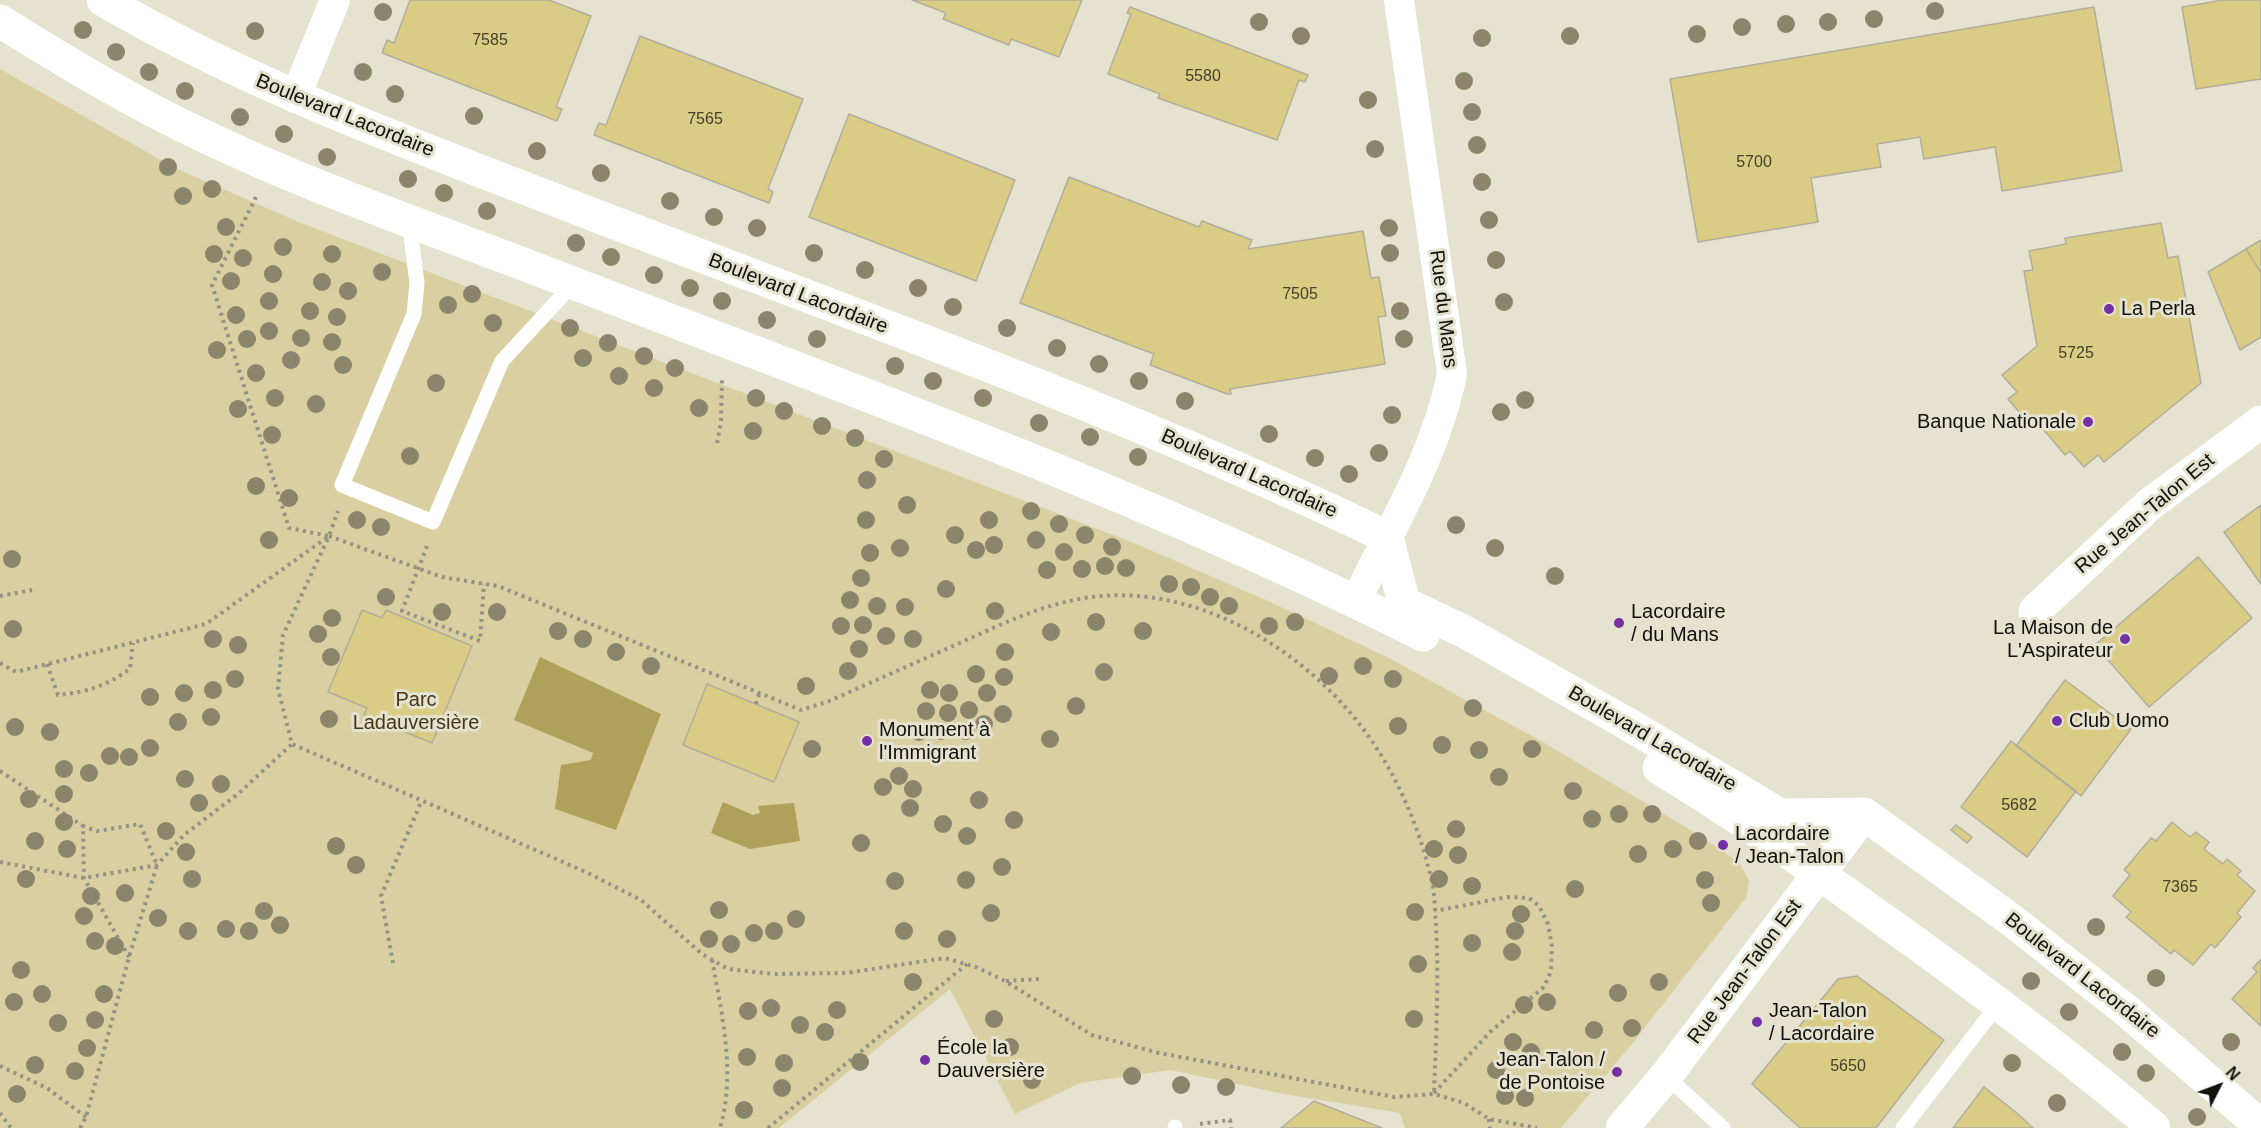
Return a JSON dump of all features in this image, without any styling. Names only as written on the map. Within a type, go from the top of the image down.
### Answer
[{"type":"main road","name":"Boulevard Lacordaire","points":[[103,0],[183,45],[295,98],[1156,432],[1387,537],[1404,603],[1477,639],[1626,723],[1780,815],[1864,814],[2010,919],[2127,1011],[2261,1126]]},
{"type":"main road","name":"Boulevard Lacordaire","points":[[0,21],[103,83],[202,135],[409,220],[1094,484],[1214,535],[1356,601],[1558,707],[1684,783],[1819,874],[1999,1003],[2154,1128]]},
{"type":"main road","name":"Rue Jean-Talon Est","points":[[2035,611],[2150,504],[2261,422]]},
{"type":"main road","name":"Rue Jean-Talon Est","points":[[1622,1128],[1666,1076],[1864,814]]},
{"type":"street","points":[[295,98],[335,0]]},
{"type":"street","name":"Rue du Mans","points":[[1356,601],[1422,464],[1449,392],[1452,374],[1399,0]]},
{"type":"lane","points":[[409,220],[417,283],[414,315],[342,485],[434,522],[502,361],[574,283]]},
{"type":"lane","points":[[1903,1128],[1999,1003]]},
{"type":"lane","points":[[1666,1076],[1724,1128]]},
{"type":"path","points":[[256,197],[212,285],[289,528],[329,536],[442,577],[498,586],[801,710],[827,702],[1036,609],[1091,597],[1131,594],[1176,600],[1225,619],[1279,649],[1343,705],[1365,732],[1397,785],[1419,831],[1433,885],[1435,911],[1438,969],[1434,1094]]},
{"type":"path","points":[[717,444],[721,422],[722,377]]},
{"type":"path","points":[[292,744],[278,689],[283,635],[329,536],[338,510]]},
{"type":"path","points":[[0,663],[16,672],[206,624],[329,536]]},
{"type":"path","points":[[429,541],[402,611],[480,641],[484,584]]},
{"type":"path","points":[[0,596],[32,590]]},
{"type":"path","points":[[47,664],[58,695],[89,692],[110,683],[130,669],[134,643]]},
{"type":"path","points":[[756,704],[759,694]]},
{"type":"path","points":[[292,744],[586,872],[641,900],[712,959],[729,969],[774,974],[846,973],[945,958],[967,964],[1005,981],[1092,1035],[1159,1053],[1394,1097],[1434,1094],[1464,1103],[1489,1119],[1537,1128]]},
{"type":"path","points":[[81,1128],[86,1117],[129,957],[158,864],[184,835],[239,794],[292,744]]},
{"type":"path","points":[[0,771],[83,826],[97,831],[140,824],[158,864]]},
{"type":"path","points":[[393,963],[381,896],[422,802]]},
{"type":"path","points":[[83,826],[84,878],[129,957]]},
{"type":"path","points":[[0,862],[84,878],[158,864]]},
{"type":"path","points":[[1434,1094],[1491,1031],[1544,987],[1551,971],[1552,946],[1548,924],[1539,906],[1529,898],[1507,897],[1435,911]]},
{"type":"path","points":[[712,959],[724,1028],[727,1071],[720,1128]]},
{"type":"path","points":[[768,1128],[967,964]]},
{"type":"path","points":[[1005,981],[1039,979]]},
{"type":"path","points":[[0,1066],[47,1088],[86,1117]]},
{"type":"path","points":[[0,1113],[11,1128]]},
{"type":"path","points":[[1489,1119],[1490,1128]]},
{"type":"path","points":[[1196,1124],[1230,1120],[1231,1128]]},
{"type":"green space","name":"Parc Ladauversière","points":[[0,69],[177,169],[301,223],[1129,541],[1266,600],[1387,657],[1541,741],[1694,832],[1739,862],[1749,881],[1746,898],[1631,1045],[1561,1128],[1405,1128],[1400,1113],[1284,1094],[1171,1070],[1080,1083],[1015,1114],[950,989],[779,1128],[0,1128]]},
{"type":"shaded area","points":[[540,657],[661,714],[616,830],[555,809],[561,765],[591,760],[593,753],[514,720]]},
{"type":"shaded area","points":[[723,802],[753,815],[760,813],[758,806],[794,803],[800,841],[750,849],[711,833]]},
{"type":"building","points":[[410,0],[549,0],[591,16],[556,107],[562,109],[557,121],[382,53],[387,40],[394,43]]},
{"type":"building","points":[[912,0],[1082,0],[1059,57],[1011,39],[1009,45],[943,19],[946,13]]},
{"type":"building","points":[[2223,0],[2261,0],[2261,79],[2196,89],[2182,7]]},
{"type":"building","points":[[1130,7],[1308,75],[1305,82],[1299,80],[1277,140],[1158,98],[1160,94],[1108,74],[1131,14],[1127,13]]},
{"type":"building","points":[[2094,7],[2122,171],[2002,191],[1995,147],[1924,159],[1920,137],[1877,144],[1881,167],[1811,178],[1818,222],[1698,242],[1670,79]]},
{"type":"building","points":[[640,36],[803,99],[768,189],[773,192],[769,203],[594,135],[599,123],[606,125]]},
{"type":"building","points":[[849,114],[1015,180],[976,281],[809,217]]},
{"type":"building","points":[[1069,177],[1199,227],[1202,221],[1252,240],[1248,249],[1363,231],[1371,278],[1379,277],[1386,316],[1378,317],[1385,364],[1230,389],[1231,394],[1227,394],[1150,365],[1154,354],[1020,303]]},
{"type":"building","name":"La Perla","points":[[2161,223],[2168,258],[2178,256],[2201,383],[2104,462],[2098,455],[2084,467],[2070,451],[2065,455],[2037,422],[2032,427],[2008,399],[2017,392],[2002,375],[2037,346],[2024,271],[2033,270],[2029,251],[2066,244],[2065,238]]},
{"type":"building","points":[[2261,240],[2261,273],[2246,249]]},
{"type":"building","points":[[2246,249],[2261,273],[2261,337],[2240,350],[2208,272]]},
{"type":"building","points":[[2261,505],[2261,584],[2224,532]]},
{"type":"building","points":[[2198,557],[2252,618],[2149,707],[2095,645]]},
{"type":"building","points":[[362,610],[382,618],[386,610],[472,646],[432,743],[364,715],[367,708],[328,692]]},
{"type":"building","points":[[2065,680],[2131,729],[2081,796],[2016,746]]},
{"type":"building","points":[[707,684],[799,722],[774,782],[683,745]]},
{"type":"building","points":[[2011,741],[2076,791],[2027,857],[1961,807]]},
{"type":"building","points":[[2172,822],[2190,837],[2196,832],[2209,842],[2204,849],[2223,864],[2227,859],[2241,871],[2237,875],[2255,891],[2237,913],[2241,917],[2215,948],[2211,944],[2193,965],[2174,950],[2171,954],[2126,917],[2131,912],[2113,896],[2130,875],[2124,870],[2151,838],[2156,841]]},
{"type":"building","points":[[1956,825],[1972,837],[1967,843],[1951,830]]},
{"type":"building","points":[[2261,959],[2261,1026],[2232,999],[2257,972],[2253,968]]},
{"type":"building","points":[[1857,976],[1944,1040],[1876,1128],[1800,1128],[1752,1084],[1838,979]]},
{"type":"building","points":[[1984,1087],[2018,1114],[2033,1128],[1953,1128]]},
{"type":"building","points":[[1314,1101],[1382,1128],[1281,1128]]},
{"type":"place","name":"La Perla","points":[[2109,309]]},
{"type":"place","name":"Banque Nationale","points":[[2088,422]]},
{"type":"place","name":"Lacordaire / du Mans","points":[[1619,623]]},
{"type":"place","name":"La Maison de L'Aspirateur","points":[[2125,639]]},
{"type":"place","name":"Club Uomo","points":[[2057,721]]},
{"type":"place","name":"Monument à l'Immigrant","points":[[867,741]]},
{"type":"place","name":"Lacordaire / Jean-Talon","points":[[1723,845]]},
{"type":"place","name":"Jean-Talon / Lacordaire","points":[[1757,1022]]},
{"type":"place","name":"École la Dauversière","points":[[925,1060]]},
{"type":"place","name":"Jean-Talon / de Pontoise","points":[[1617,1072]]}]
